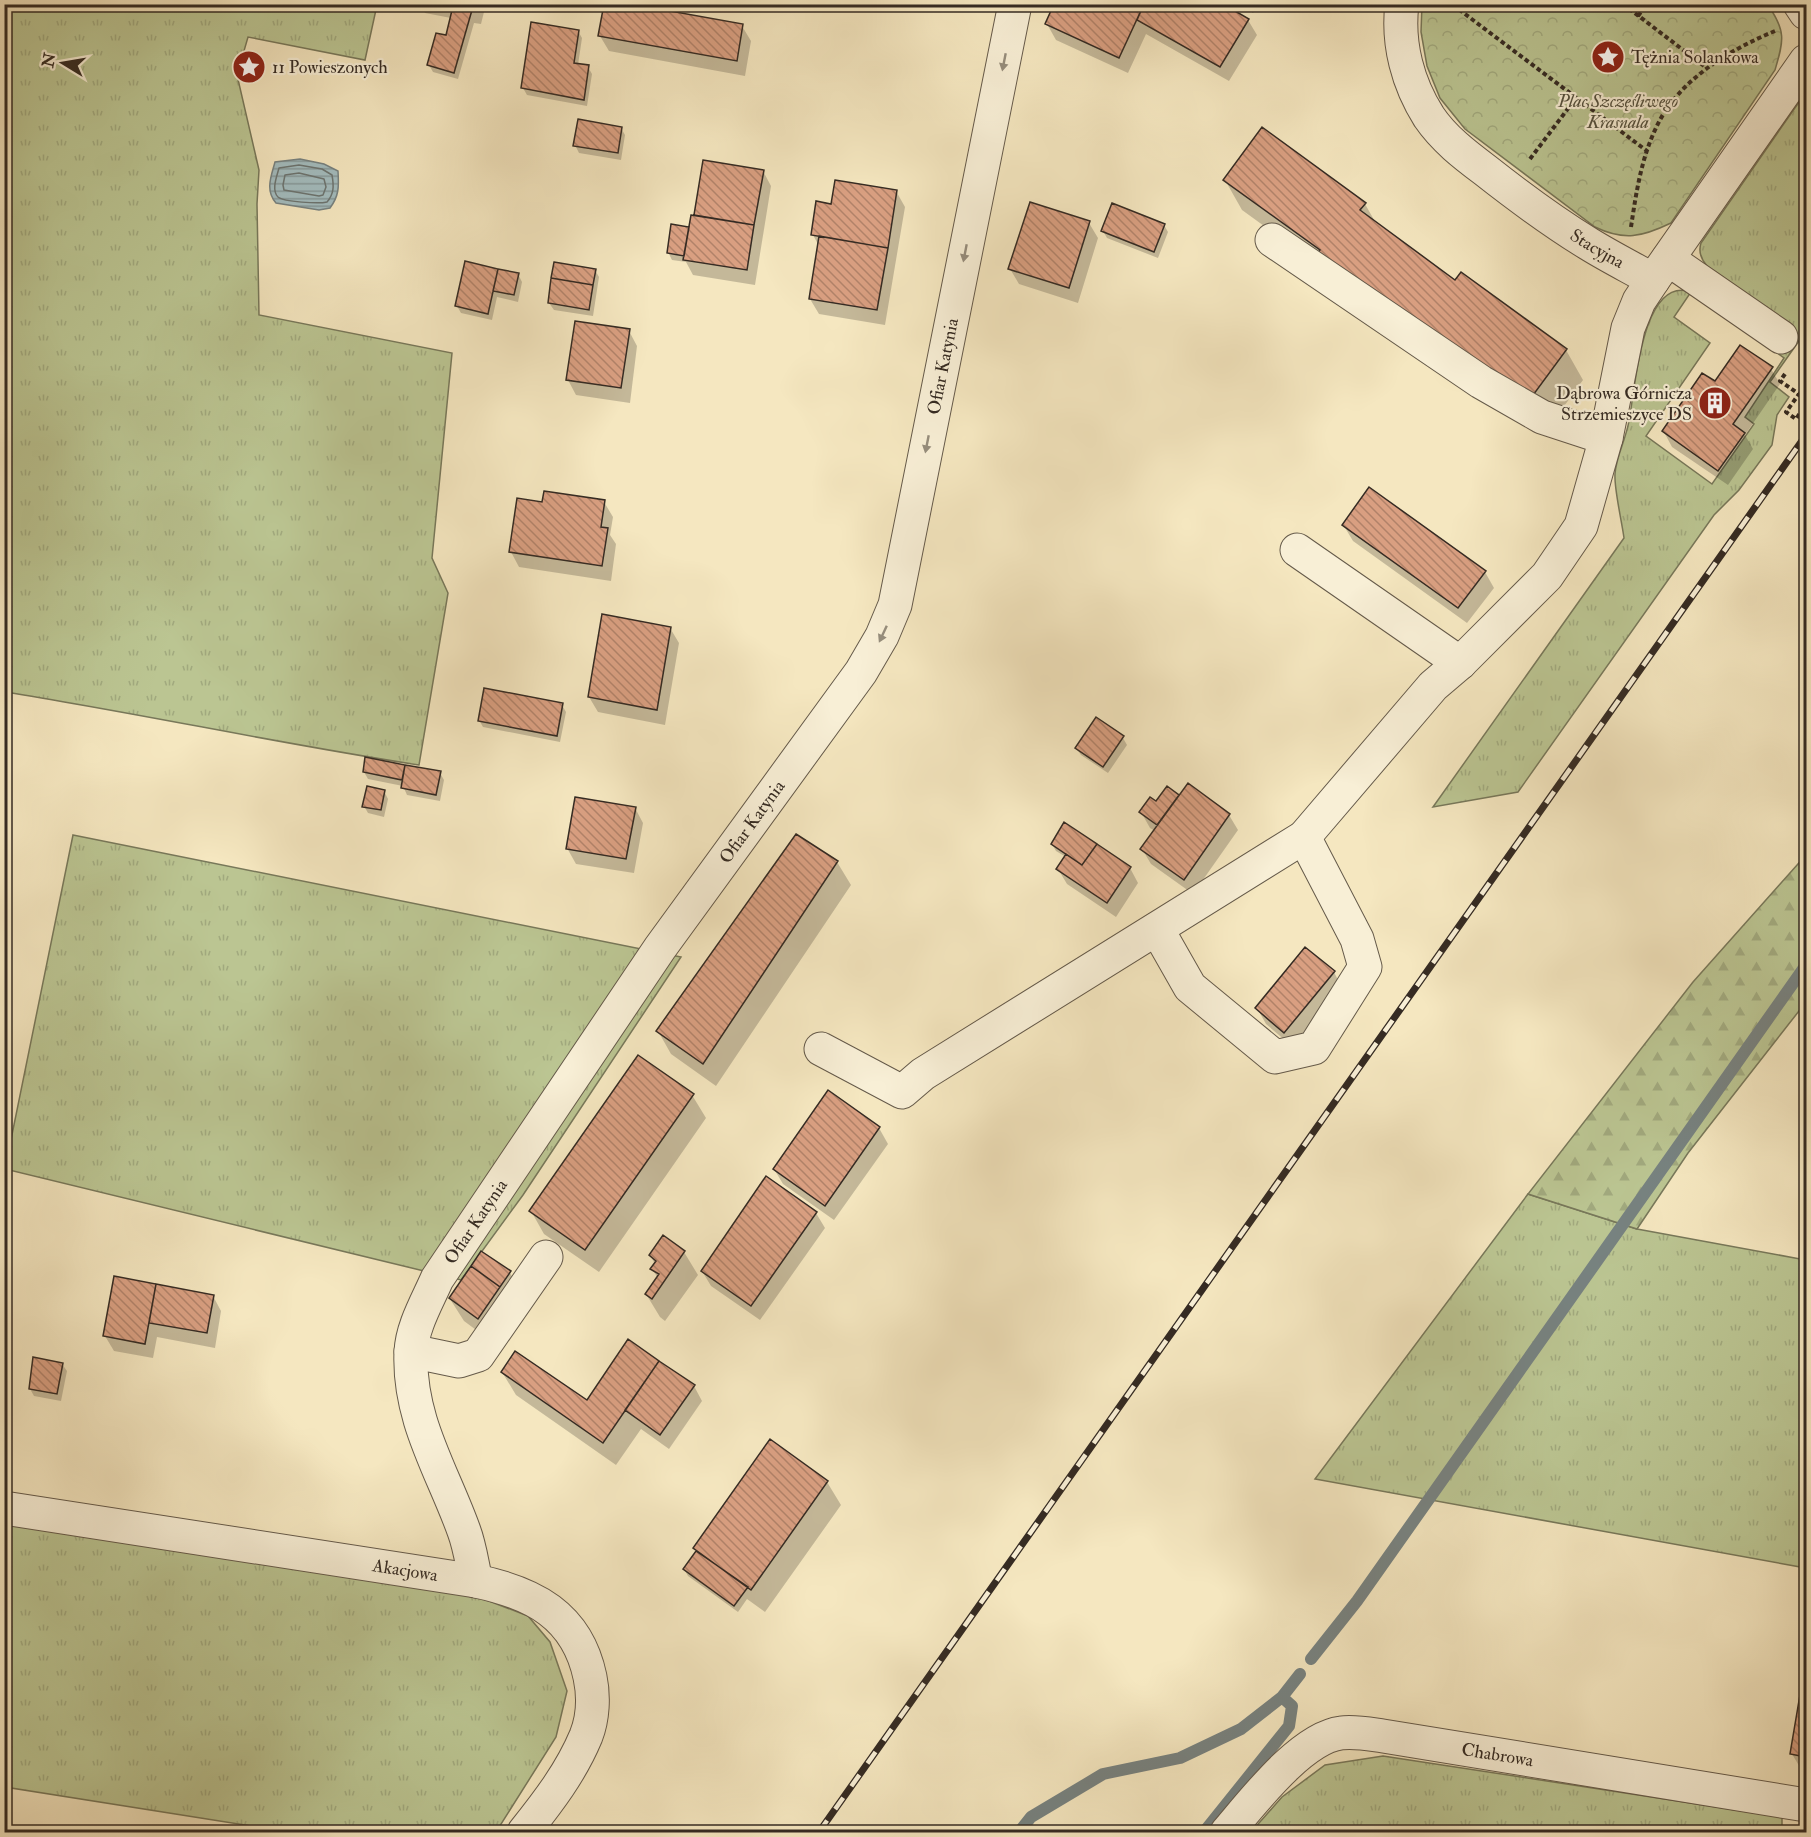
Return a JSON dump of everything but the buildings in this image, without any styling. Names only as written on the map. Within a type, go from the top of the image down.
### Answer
[{"type":"street","name":"Ofiar Katynia","points":[[476,1581],[465,1532],[434,1463],[422,1429],[413,1385],[411,1351],[419,1320],[437,1279],[660,948],[861,672],[882,636],[895,605],[1015,4]]},
{"type":"street","name":"Stacyjna","points":[[1402,4],[1400,23],[1402,52],[1414,87],[1430,117],[1452,145],[1509,189],[1589,244],[1624,263],[1660,269],[1781,337]]},
{"type":"street","points":[[1800,4],[1806,13]]},
{"type":"street","points":[[821,1049],[902,1092],[923,1074],[1304,837],[1433,686],[1460,663],[1547,576],[1581,526],[1606,438],[1628,328],[1639,301],[1806,61]]},
{"type":"street","points":[[1272,240],[1481,382],[1542,417],[1606,438]]},
{"type":"street","points":[[1297,550],[1460,663]]},
{"type":"street","points":[[1157,929],[1190,987],[1275,1057],[1314,1048],[1365,967],[1357,939],[1304,837]]},
{"type":"street","points":[[411,1351],[459,1361],[478,1355],[546,1257]]},
{"type":"street","name":"Akacjowa","points":[[4,1508],[476,1581],[510,1588],[536,1601],[558,1617],[573,1632],[586,1659],[593,1690],[592,1712],[587,1734],[571,1768],[524,1833]]},
{"type":"street","name":"Chabrowa","points":[[1227,1833],[1269,1782],[1287,1766],[1307,1749],[1340,1733],[1383,1736],[1806,1805]]},
{"type":"path","points":[[1460,4],[1457,8],[1647,151]]},
{"type":"path","points":[[1623,4],[1708,69]]},
{"type":"path","points":[[1638,16],[1647,4]]},
{"type":"path","points":[[1624,263],[1647,151],[1656,128],[1676,97],[1708,69],[1749,43],[1778,30]]},
{"type":"path","points":[[1509,189],[1576,98]]},
{"type":"path","points":[[1787,371],[1780,381],[1798,394],[1786,412],[1796,419],[1806,404]]},
{"type":"green space","points":[[4,5],[377,5],[365,60],[248,37],[237,75],[259,170],[257,204],[259,315],[452,353],[432,558],[448,593],[419,765],[5,692]]},
{"type":"green space","name":"Plac Szczęśliwego Krasnala","points":[[1422,5],[1768,5],[1778,22],[1782,36],[1775,70],[1671,223],[1651,232],[1624,236],[1595,227],[1465,129],[1440,98],[1427,66],[1421,32]]},
{"type":"green space","points":[[1806,92],[1806,331],[1770,382],[1789,397],[1777,415],[1772,445],[1739,490],[1714,515],[1518,792],[1433,807],[1624,538],[1616,488],[1616,468],[1628,428],[1644,339],[1651,318],[1661,301],[1674,291],[1691,292],[1674,317],[1710,343],[1646,436],[1712,484],[1754,424],[1745,417],[1784,358],[1773,350],[1790,324],[1707,266],[1703,261],[1700,246]]},
{"type":"green space","points":[[73,835],[681,957],[523,1195],[461,1280],[5,1169]]},
{"type":"green space","points":[[1806,855],[1806,1002],[1688,1153],[1637,1229],[1528,1194],[1693,982]]},
{"type":"green space","points":[[1528,1194],[1637,1229],[1806,1260],[1806,1568],[1315,1479]]},
{"type":"green space","points":[[4,1520],[463,1591],[528,1616],[550,1642],[567,1691],[556,1737],[496,1832],[289,1832],[5,1787]]},
{"type":"green space","points":[[1383,1756],[1782,1817],[1782,1832],[1251,1832],[1282,1797],[1325,1765]]},
{"type":"water","points":[[300,159],[324,164],[338,171],[338,191],[330,208],[319,210],[276,203],[270,188],[275,162]]},
{"type":"waterway","points":[[1311,1659],[1357,1601],[1806,965]]},
{"type":"waterway","points":[[1019,1832],[1031,1817],[1103,1774],[1180,1758],[1241,1729],[1282,1697],[1300,1674]]},
{"type":"waterway","points":[[1204,1832],[1289,1726],[1292,1706],[1282,1697]]},
{"type":"railway","points":[[819,1832],[1806,435]]},
{"type":"place","name":"Tężnia Solankowa","points":[[1608,57]]},
{"type":"place","name":"11 Powieszonych","points":[[249,67]]},
{"type":"place","name":"Dąbrowa Górnicza Strzemieszyce DS","points":[[1715,403]]}]
